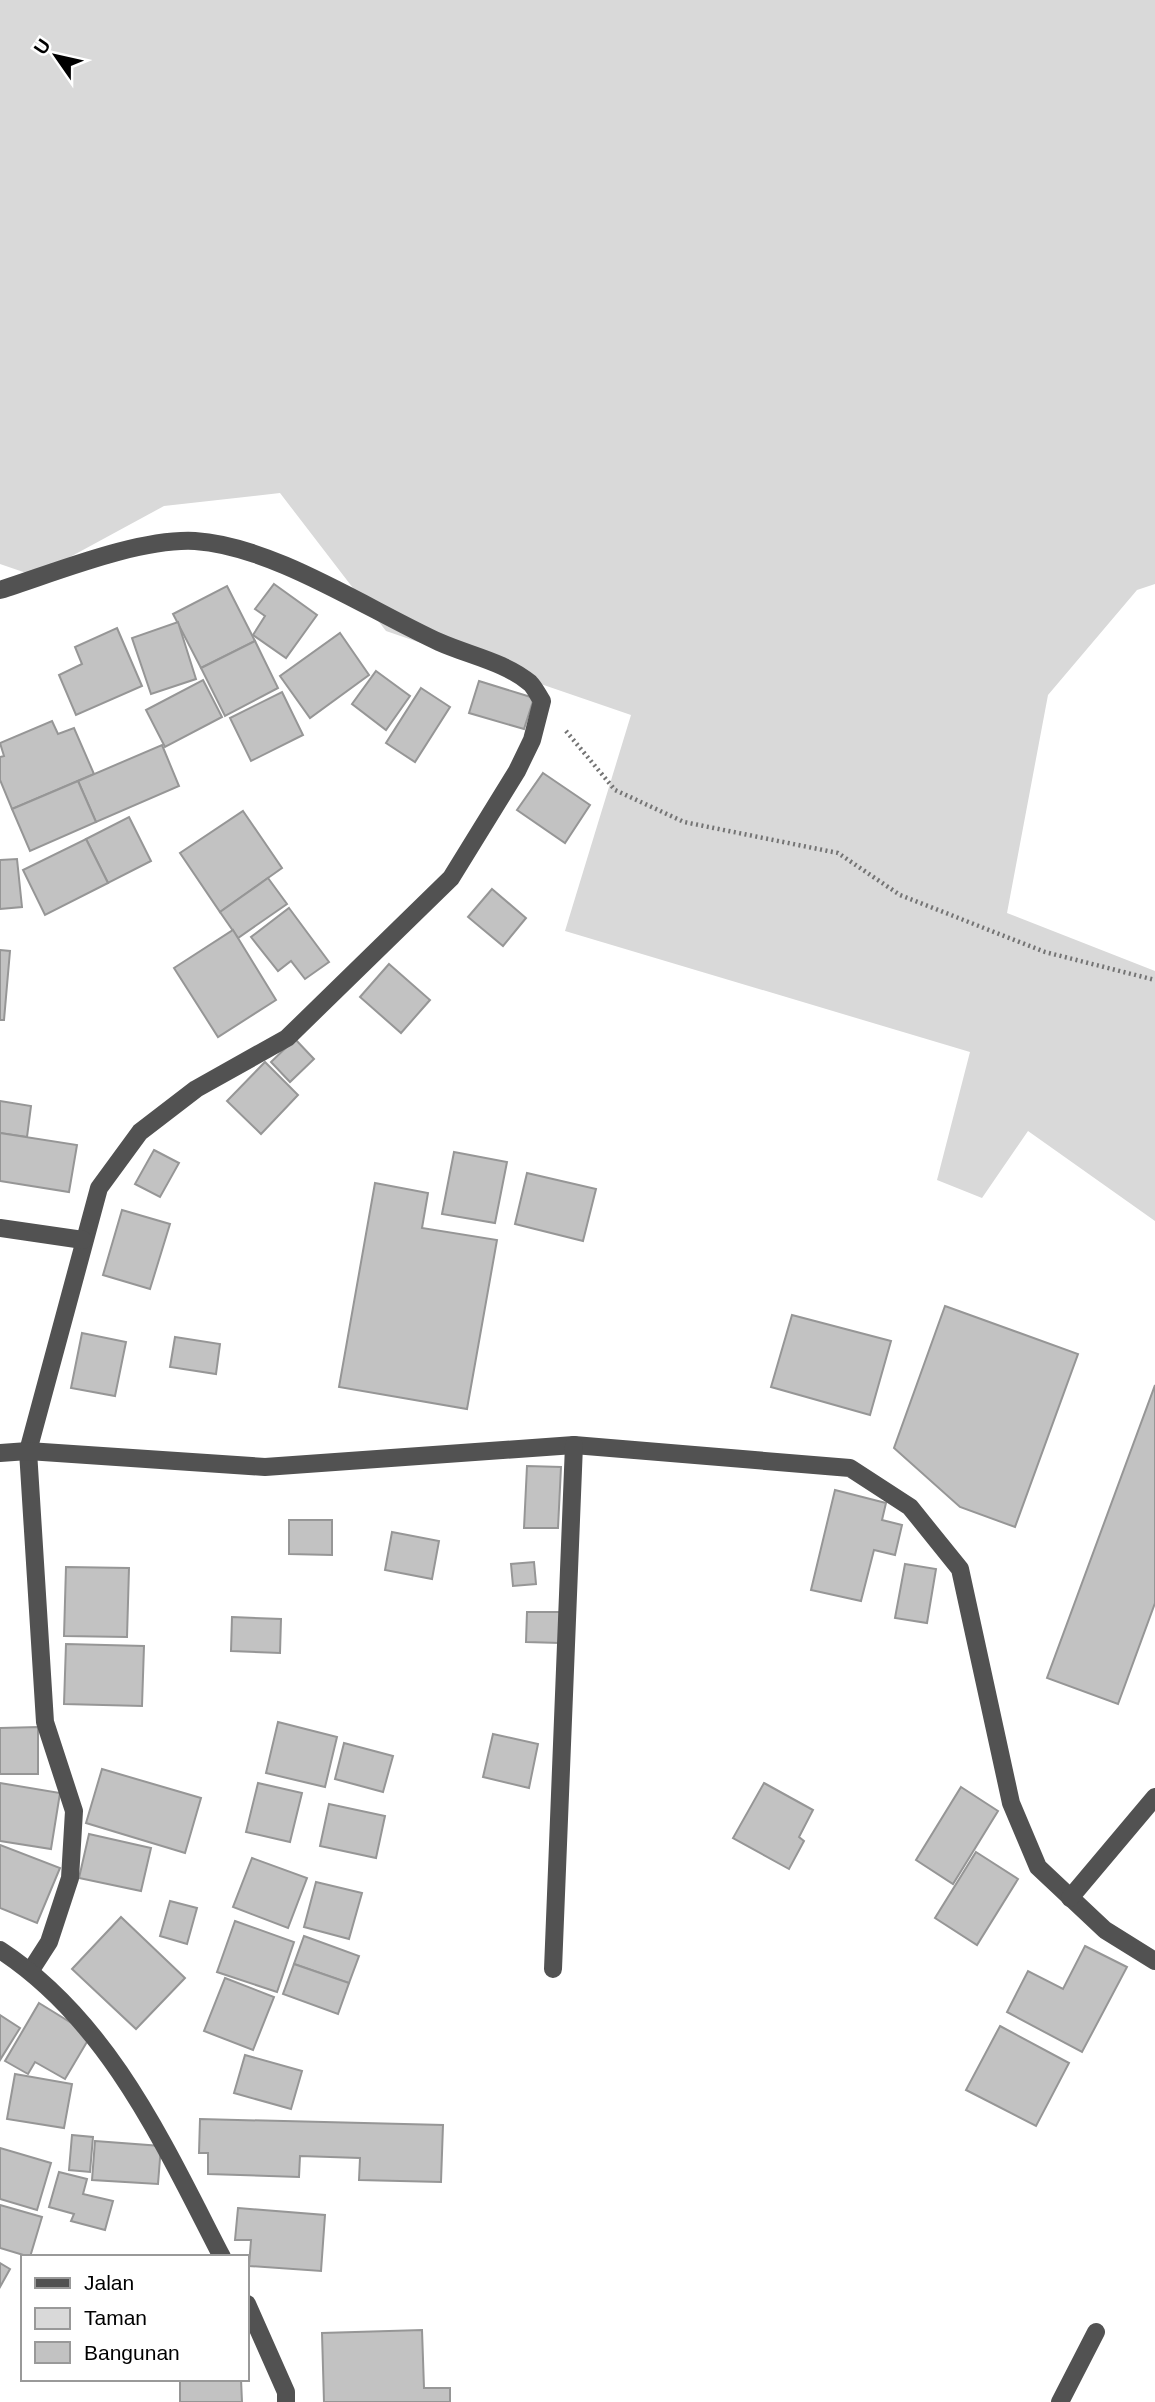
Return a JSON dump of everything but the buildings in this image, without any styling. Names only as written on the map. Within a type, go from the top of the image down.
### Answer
[{"type":"street","points":[[0,590],[122,553],[166,542],[196,541],[265,557],[440,643],[512,672],[532,685],[542,701],[532,740],[517,771],[450,878],[287,1038],[196,1089],[140,1132],[99,1188],[28,1451],[45,1722],[74,1811],[70,1878],[48,1942],[31,1970]]},
{"type":"street","points":[[0,1227],[83,1240]]},
{"type":"street","points":[[553,1969],[574,1445]]},
{"type":"street","points":[[0,1453],[28,1451],[265,1467],[574,1445],[850,1468],[910,1507],[960,1569],[1011,1803],[1038,1867],[1105,1930],[1155,1961]]},
{"type":"street","points":[[1070,1898],[1155,1797]]},
{"type":"street","points":[[0,1950],[31,1970],[102,2045],[155,2128],[221,2255]]},
{"type":"street","points":[[248,2306],[286,2392],[286,2402]]},
{"type":"street","points":[[1060,2402],[1097,2332]]},
{"type":"path","points":[[542,701],[615,790],[684,822],[838,853],[912,900],[1045,952],[1155,980]]},
{"type":"green space","points":[[0,0],[1155,0],[1155,584],[1137,590],[1048,695],[1007,913],[1155,971],[1155,1221],[1028,1131],[982,1198],[937,1180],[970,1052],[565,931],[631,715],[386,631],[280,493],[164,506],[35,576],[0,564]]}]
